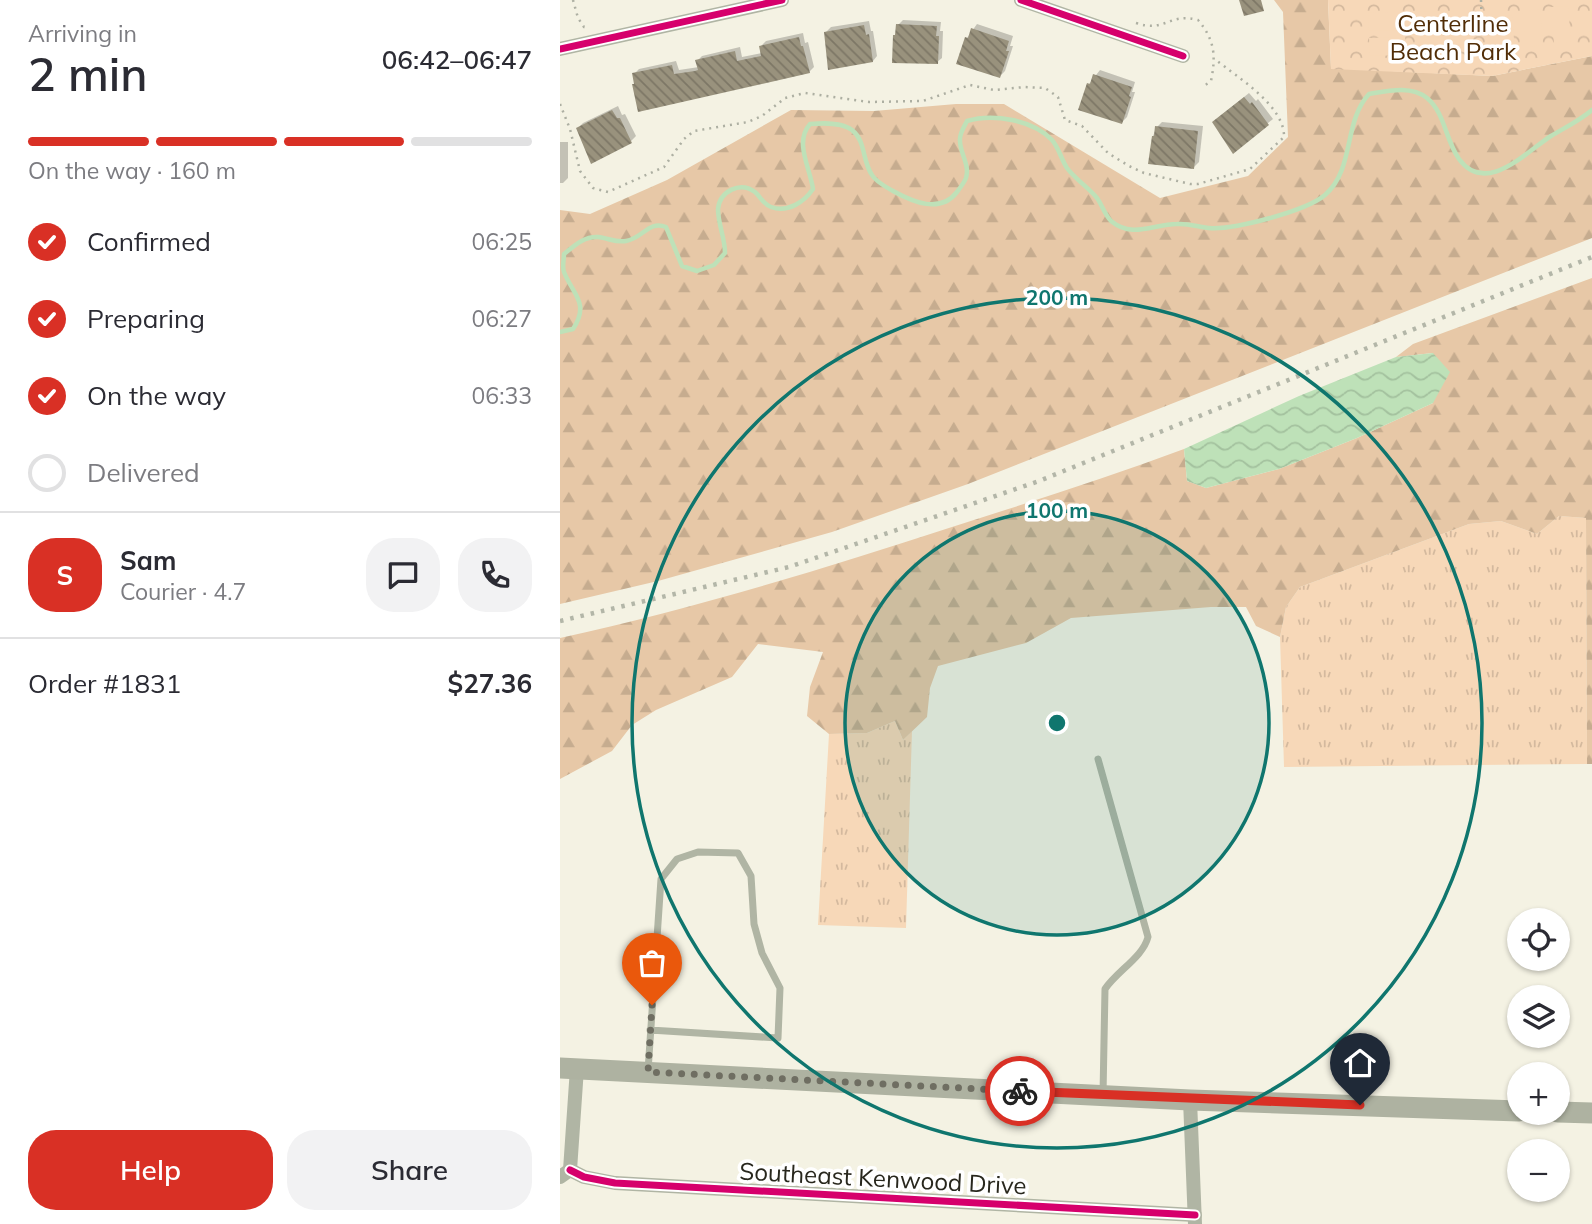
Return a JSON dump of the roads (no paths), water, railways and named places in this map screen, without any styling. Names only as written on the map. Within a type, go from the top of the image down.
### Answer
[{"type":"main road","points":[[569,1068],[1190,1100],[1507,1111]]},
{"type":"main road","points":[[1570,1112],[1592,1113]]},
{"type":"street","points":[[560,49],[782,0]]},
{"type":"street","points":[[1021,0],[1183,56]]},
{"type":"street","points":[[565,1173],[569,1068]]},
{"type":"street","points":[[1190,1100],[1195,1219]]},
{"type":"street","name":"Southeast Kenwood Drive","points":[[565,1173],[615,1183],[1195,1219]]},
{"type":"lane","points":[[1098,759],[1148,937],[1143,948],[1112,978],[1105,989],[1103,1095]]},
{"type":"lane","points":[[648,1072],[650,1030],[661,879],[677,859],[688,855],[698,852],[738,853],[751,876],[754,924],[762,953],[780,988],[778,1038],[650,1030]]},
{"type":"water","points":[[1433,353],[1450,372],[1433,403],[1357,438],[1279,469],[1206,488],[1187,481],[1184,449],[1299,396],[1396,357]]},
{"type":"waterway","points":[[560,332],[573,329],[580,312],[578,299],[563,270],[564,254],[588,238],[626,241],[660,225],[666,227],[682,266],[697,271],[714,265],[725,253],[718,209],[727,193],[743,187],[755,192],[768,206],[783,209],[800,202],[813,189],[803,147],[805,131],[810,124],[826,123],[848,127],[860,140],[869,169],[876,180],[909,199],[935,204],[950,199],[966,178],[967,168],[960,138],[967,121],[1000,118],[1024,123],[1052,140],[1067,168],[1097,198],[1111,221],[1135,230],[1177,224],[1209,228],[1235,226],[1287,213],[1316,201],[1325,195],[1341,172],[1355,118],[1369,94],[1406,90],[1427,98],[1438,111],[1459,159],[1470,169],[1481,173],[1506,167],[1592,110]]},
{"type":"railway","points":[[560,621],[789,567],[1039,481],[1592,257]]},
{"type":"park label","name":"Centerline Beach Park","points":[[1453,37]]}]
